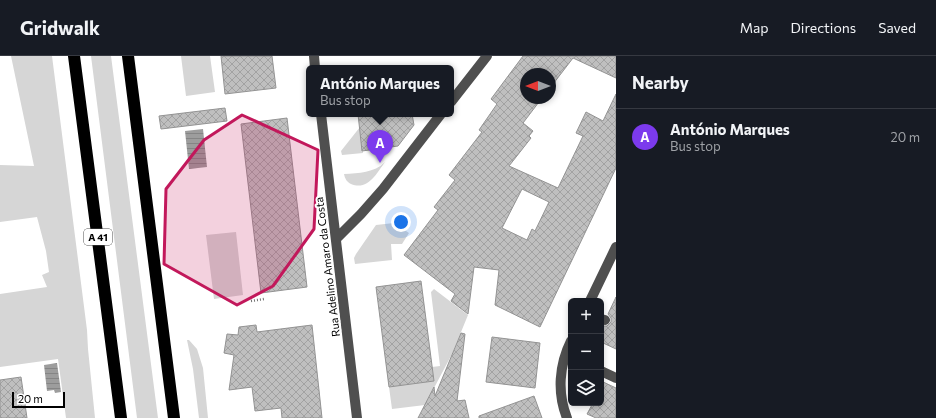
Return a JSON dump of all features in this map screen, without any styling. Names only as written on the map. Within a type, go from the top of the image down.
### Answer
[{"type":"highway","name":"A 41","points":[[74,56],[120,418]]},
{"type":"highway","points":[[128,56],[174,418]]},
{"type":"street","points":[[454,98],[487,56]]},
{"type":"street","name":"Rua Adelino Amaro da Costa","points":[[321,117],[357,418]]},
{"type":"street","points":[[336,239],[383,190],[439,117]]},
{"type":"street","points":[[591,298],[616,247]]},
{"type":"street","points":[[567,418],[560,385],[561,372],[568,356]]},
{"type":"street","points":[[604,374],[615,383]]},
{"type":"path","points":[[251,301],[264,299]]},
{"type":"highlighted area","points":[[242,115],[318,150],[314,229],[273,286],[237,305],[164,264],[166,189],[204,140]]},
{"type":"shaded area","points":[[11,56],[52,56],[87,330],[95,418],[66,418],[58,359],[0,367],[0,294],[47,287],[42,275],[49,272],[46,251],[37,217],[0,222],[0,165],[34,166]]},
{"type":"shaded area","points":[[91,56],[111,56],[158,418],[137,418]]},
{"type":"shaded area","points":[[181,56],[210,56],[215,92],[186,96]]},
{"type":"shaded area","points":[[360,127],[363,153],[342,155],[341,151]]},
{"type":"shaded area","points":[[203,129],[207,167],[189,169],[185,131]]},
{"type":"shaded area","points":[[385,162],[371,180],[362,185],[357,186],[351,184],[347,181],[344,174],[361,173],[381,166]]},
{"type":"shaded area","points":[[394,223],[409,233],[402,244],[391,244],[392,260],[355,264],[354,258],[356,254],[376,225]]},
{"type":"shaded area","points":[[236,232],[243,295],[214,299],[206,235]]},
{"type":"shaded area","points":[[434,289],[468,315],[452,354],[425,405],[392,409],[389,387],[433,381],[432,367],[440,366],[431,292]]},
{"type":"shaded area","points":[[187,340],[189,340],[197,349],[203,368],[208,418],[199,418],[193,369]]},
{"type":"shaded area","points":[[57,363],[61,392],[55,393],[54,390],[47,391],[44,365]]},
{"type":"building","points":[[221,56],[272,56],[276,88],[225,94]]},
{"type":"building","points":[[523,56],[616,56],[616,78],[573,58],[556,80],[556,68],[520,68],[520,104],[537,104],[523,123],[533,131],[529,136],[531,138],[509,166],[558,188],[583,136],[576,133],[586,112],[603,121],[616,94],[616,168],[540,327],[495,305],[499,270],[474,267],[468,314],[451,301],[455,294],[404,255],[438,210],[434,207],[455,180],[449,175],[482,132],[479,130],[497,104],[491,99]],"holes":[[[522,189],[549,202],[535,231],[532,229],[527,240],[502,228]]]},
{"type":"building","points":[[225,108],[227,121],[161,129],[159,116]]},
{"type":"building","points":[[358,117],[413,117],[414,125],[398,146],[362,151]]},
{"type":"building","points":[[287,118],[307,287],[261,293],[241,124]]},
{"type":"building","points":[[421,281],[434,381],[389,387],[376,287]]},
{"type":"building","points":[[616,297],[616,349],[604,343],[604,326],[607,326],[611,322],[611,318],[608,314]]},
{"type":"building","points":[[256,325],[257,332],[312,325],[322,418],[282,418],[281,408],[255,411],[252,387],[229,390],[234,355],[224,353],[227,334],[238,335],[239,327]]},
{"type":"building","points":[[461,333],[465,334],[457,401],[465,400],[469,418],[418,418],[434,387],[435,396]]},
{"type":"building","points":[[492,337],[540,343],[535,388],[486,382]]},
{"type":"building","points":[[21,377],[27,418],[0,418],[0,380]]},
{"type":"building","points":[[604,382],[616,388],[616,418],[596,418],[587,414],[591,406],[604,406]]},
{"type":"building","points":[[534,396],[542,418],[479,418],[479,416]]},
{"type":"place","name":"António Marques","points":[[380,163]]}]
